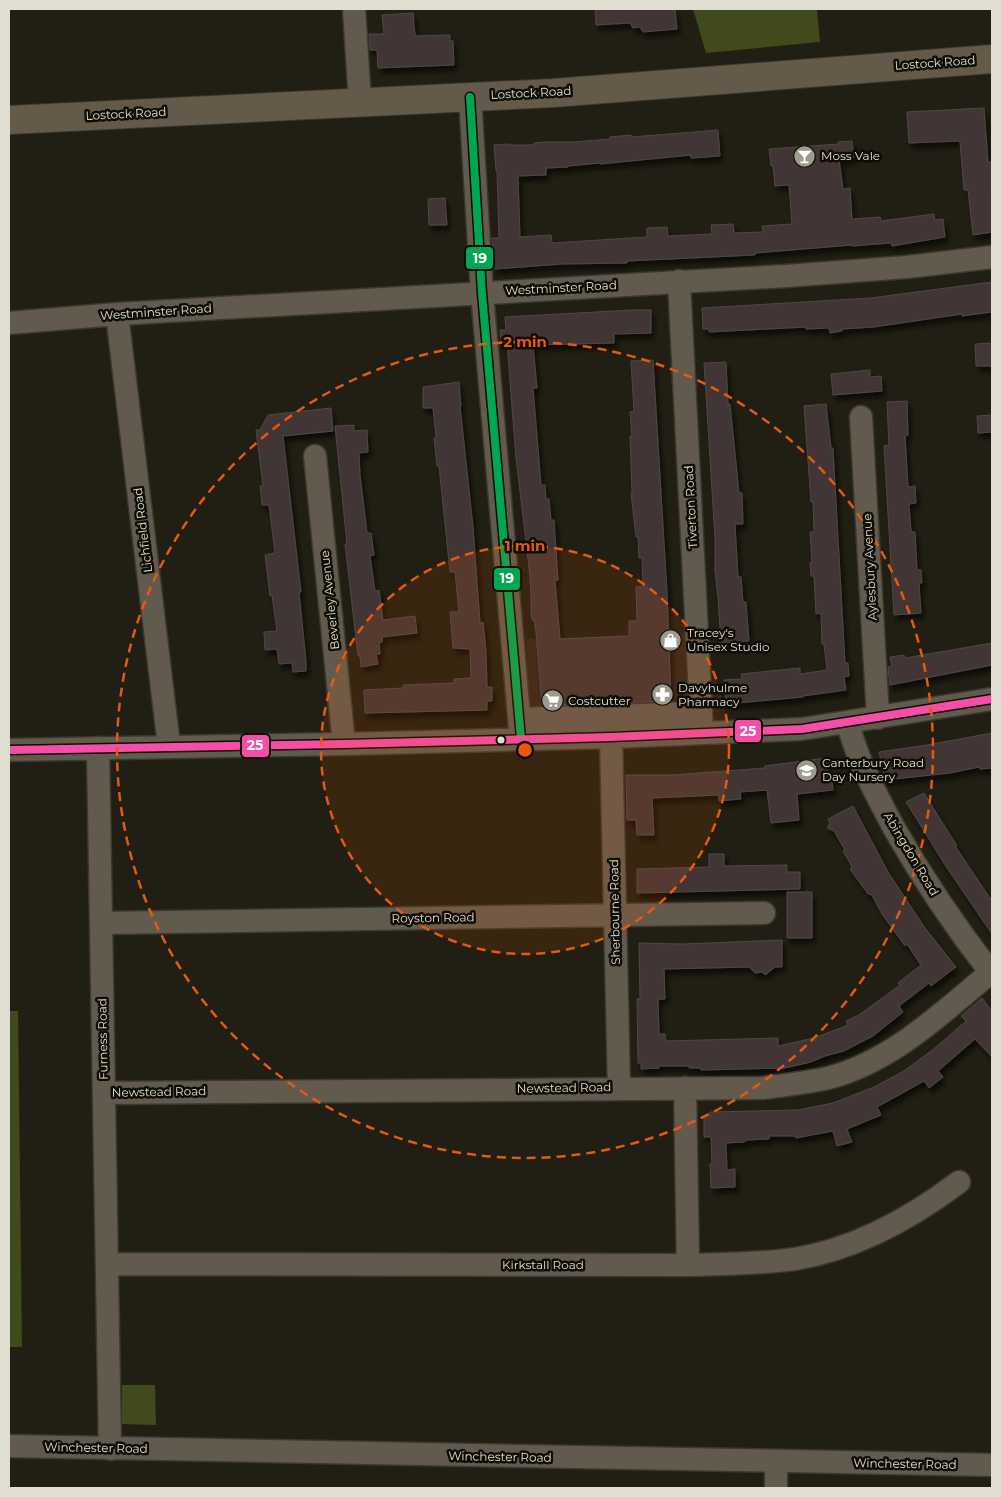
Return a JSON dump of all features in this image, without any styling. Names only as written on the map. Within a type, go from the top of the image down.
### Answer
[{"type":"main road","name":"Lostock Road","points":[[9,120],[470,97],[992,59]]},
{"type":"street","points":[[354,9],[360,102]]},
{"type":"street","points":[[470,97],[482,293],[520,729]]},
{"type":"street","name":"Westminster Road","points":[[9,323],[117,314],[786,276],[907,267],[992,257]]},
{"type":"street","name":"Tiverton Road","points":[[679,281],[702,723]]},
{"type":"street","name":"Lichfield Road","points":[[117,314],[169,746]]},
{"type":"street","name":"Aylesbury Avenue","points":[[861,417],[878,718]]},
{"type":"street","name":"Beverley Avenue","points":[[315,456],[344,744]]},
{"type":"street","points":[[9,750],[344,744],[520,729],[702,723],[802,729],[992,699]]},
{"type":"street","points":[[520,729],[611,737],[702,723]]},
{"type":"street","name":"Abingdon Road","points":[[848,723],[856,749],[877,797],[908,851],[948,916],[992,973]]},
{"type":"street","name":"Sherbourne Road","points":[[611,737],[619,1088]]},
{"type":"street","name":"Furness Road","points":[[98,748],[110,1449]]},
{"type":"street","name":"Royston Road","points":[[101,923],[764,913]]},
{"type":"street","name":"Newstead Road","points":[[104,1093],[763,1088],[796,1084],[829,1078],[862,1065],[894,1048],[992,973]]},
{"type":"street","points":[[685,1088],[688,1265]]},
{"type":"street","name":"Kirkstall Road","points":[[108,1264],[688,1265],[758,1263],[795,1259],[829,1251],[867,1237],[902,1221],[933,1202],[959,1182]]},
{"type":"street","name":"Winchester Road","points":[[9,1446],[992,1465]]},
{"type":"street","points":[[776,1462],[776,1488]]},
{"type":"shaded area","points":[[692,633],[695,702],[531,714],[529,707],[526,639]]},
{"type":"green space","points":[[693,9],[817,9],[820,42],[706,53]]},
{"type":"green space","points":[[9,1011],[18,1011],[22,1347],[9,1347]]},
{"type":"green space","points":[[122,1385],[155,1385],[156,1425],[122,1424]]},
{"type":"building","points":[[595,9],[675,9],[677,29],[643,32],[640,27],[633,28],[630,23],[596,25]]},
{"type":"building","points":[[413,13],[415,36],[450,35],[450,41],[453,41],[454,65],[378,68],[377,50],[370,50],[369,34],[384,34],[382,15]]},
{"type":"building","points":[[984,108],[988,162],[991,162],[992,232],[973,235],[968,190],[964,190],[960,141],[909,143],[907,112]]},
{"type":"building","points":[[718,130],[720,156],[691,158],[691,155],[546,168],[546,175],[518,176],[520,237],[551,235],[552,243],[647,237],[647,228],[667,227],[668,236],[712,234],[711,225],[733,224],[734,233],[763,232],[762,226],[792,224],[789,185],[775,186],[769,149],[839,144],[838,142],[852,141],[854,158],[839,160],[843,189],[850,188],[852,219],[880,217],[881,221],[934,214],[935,220],[943,219],[945,237],[892,246],[891,243],[852,245],[755,253],[755,255],[495,269],[492,238],[499,238],[497,171],[494,145],[534,145],[534,143],[544,142],[573,142],[631,135],[631,137]]},
{"type":"building","points":[[445,198],[447,225],[429,225],[428,199]]},
{"type":"building","points":[[992,282],[992,312],[962,316],[962,314],[874,327],[842,329],[842,331],[830,333],[829,328],[806,329],[806,327],[709,332],[709,329],[703,329],[702,308],[871,298]]},
{"type":"building","points":[[651,310],[651,333],[614,334],[614,343],[533,345],[537,388],[533,388],[541,485],[545,485],[546,499],[549,499],[551,520],[554,520],[558,580],[555,580],[560,639],[629,636],[629,621],[637,621],[636,587],[643,586],[642,558],[639,558],[638,537],[636,537],[631,493],[630,436],[632,436],[630,412],[634,411],[631,361],[653,360],[667,592],[671,701],[542,705],[536,632],[534,620],[532,620],[529,567],[516,458],[507,343],[501,343],[500,330],[506,330],[505,317]]},
{"type":"building","points":[[992,343],[992,366],[976,366],[975,344]]},
{"type":"building","points":[[726,362],[728,404],[730,404],[739,493],[742,493],[743,524],[735,524],[738,577],[741,577],[743,602],[746,602],[749,641],[721,643],[715,571],[715,538],[704,363]]},
{"type":"building","points":[[870,370],[870,377],[881,376],[882,391],[833,395],[831,374]]},
{"type":"building","points":[[459,382],[480,623],[483,622],[487,687],[492,687],[492,701],[487,701],[487,710],[365,713],[364,690],[403,688],[403,685],[454,683],[454,679],[471,678],[470,649],[453,648],[450,612],[459,612],[455,572],[450,572],[439,466],[437,466],[434,438],[436,437],[433,408],[423,408],[423,387]]},
{"type":"building","points":[[907,401],[908,435],[905,436],[908,487],[915,486],[916,503],[909,504],[911,532],[915,532],[917,570],[921,570],[922,583],[919,583],[921,613],[894,615],[884,446],[889,445],[887,402]]},
{"type":"building","points":[[826,404],[831,448],[833,448],[845,663],[848,663],[849,676],[844,677],[846,690],[803,697],[726,704],[724,680],[742,679],[741,674],[800,668],[800,674],[827,670],[824,644],[822,644],[821,613],[816,614],[814,576],[811,576],[810,532],[814,532],[813,502],[811,502],[804,406]]},
{"type":"building","points":[[331,408],[333,431],[283,436],[301,592],[299,592],[306,661],[306,671],[293,672],[292,663],[279,664],[277,649],[265,650],[264,632],[277,631],[265,555],[275,553],[269,505],[262,505],[260,486],[263,486],[256,430],[260,430],[268,415]]},
{"type":"building","points":[[992,415],[992,432],[978,433],[977,416]]},
{"type":"building","points":[[354,425],[354,431],[367,430],[368,452],[359,453],[360,475],[367,533],[371,533],[374,555],[370,556],[375,591],[379,590],[383,620],[415,616],[417,633],[382,637],[382,642],[379,643],[380,654],[376,654],[378,664],[361,667],[360,656],[358,656],[345,544],[347,544],[335,426]]},
{"type":"building","points":[[992,643],[992,665],[890,685],[888,667],[892,666],[890,657],[904,655],[905,658]]},
{"type":"building","points":[[992,733],[992,768],[980,769],[979,767],[950,773],[885,780],[879,752]]},
{"type":"building","points":[[826,758],[828,773],[831,772],[833,790],[797,794],[799,820],[771,823],[767,790],[740,792],[741,799],[719,801],[719,795],[652,798],[654,835],[637,835],[636,820],[627,820],[626,775],[673,775],[765,768],[765,766]]},
{"type":"building","points":[[924,793],[957,846],[955,846],[992,901],[992,934],[947,868],[906,802]]},
{"type":"building","points":[[853,806],[888,872],[925,928],[956,967],[931,986],[929,983],[899,1006],[903,1012],[873,1036],[844,1051],[811,1062],[785,1068],[701,1070],[701,1068],[689,1068],[689,1066],[659,1066],[659,1068],[641,1069],[641,1063],[638,1063],[637,999],[640,999],[639,943],[682,944],[782,940],[782,967],[775,967],[765,975],[763,972],[755,973],[749,967],[664,969],[665,999],[658,999],[659,1034],[665,1034],[666,1041],[778,1038],[778,1046],[814,1038],[848,1025],[846,1021],[859,1015],[900,985],[898,983],[921,965],[907,944],[905,946],[882,914],[872,895],[868,894],[850,869],[852,867],[843,851],[845,850],[834,831],[827,828],[830,823],[828,819]]},
{"type":"building","points":[[709,854],[724,854],[724,866],[787,865],[787,872],[800,872],[800,889],[637,893],[637,869],[709,867]]},
{"type":"building","points":[[787,892],[812,892],[812,938],[787,938]]},
{"type":"building","points":[[982,998],[992,1011],[992,1057],[975,1039],[938,1071],[943,1077],[929,1088],[924,1081],[877,1107],[881,1115],[847,1129],[852,1142],[837,1146],[833,1131],[796,1138],[795,1136],[769,1136],[769,1139],[726,1143],[727,1170],[735,1169],[735,1187],[711,1188],[711,1137],[704,1137],[704,1117],[710,1117],[710,1112],[798,1110],[833,1103],[874,1087],[904,1071],[935,1048],[966,1021],[961,1016]]},
{"type":"transit line","name":"19","points":[[470,97],[482,293],[521,739]]},
{"type":"transit line","name":"25","points":[[9,750],[611,737],[802,729],[992,699]]},
{"type":"place","name":"Moss Vale","points":[[805,156]]},
{"type":"place","name":"Tracey's Unisex Studio","points":[[671,640]]},
{"type":"place","name":"Davyhulme Pharmacy","points":[[662,695]]},
{"type":"place","name":"Costcutter","points":[[552,701]]},
{"type":"place","name":"Canterbury Road Day Nursery","points":[[806,770]]}]
